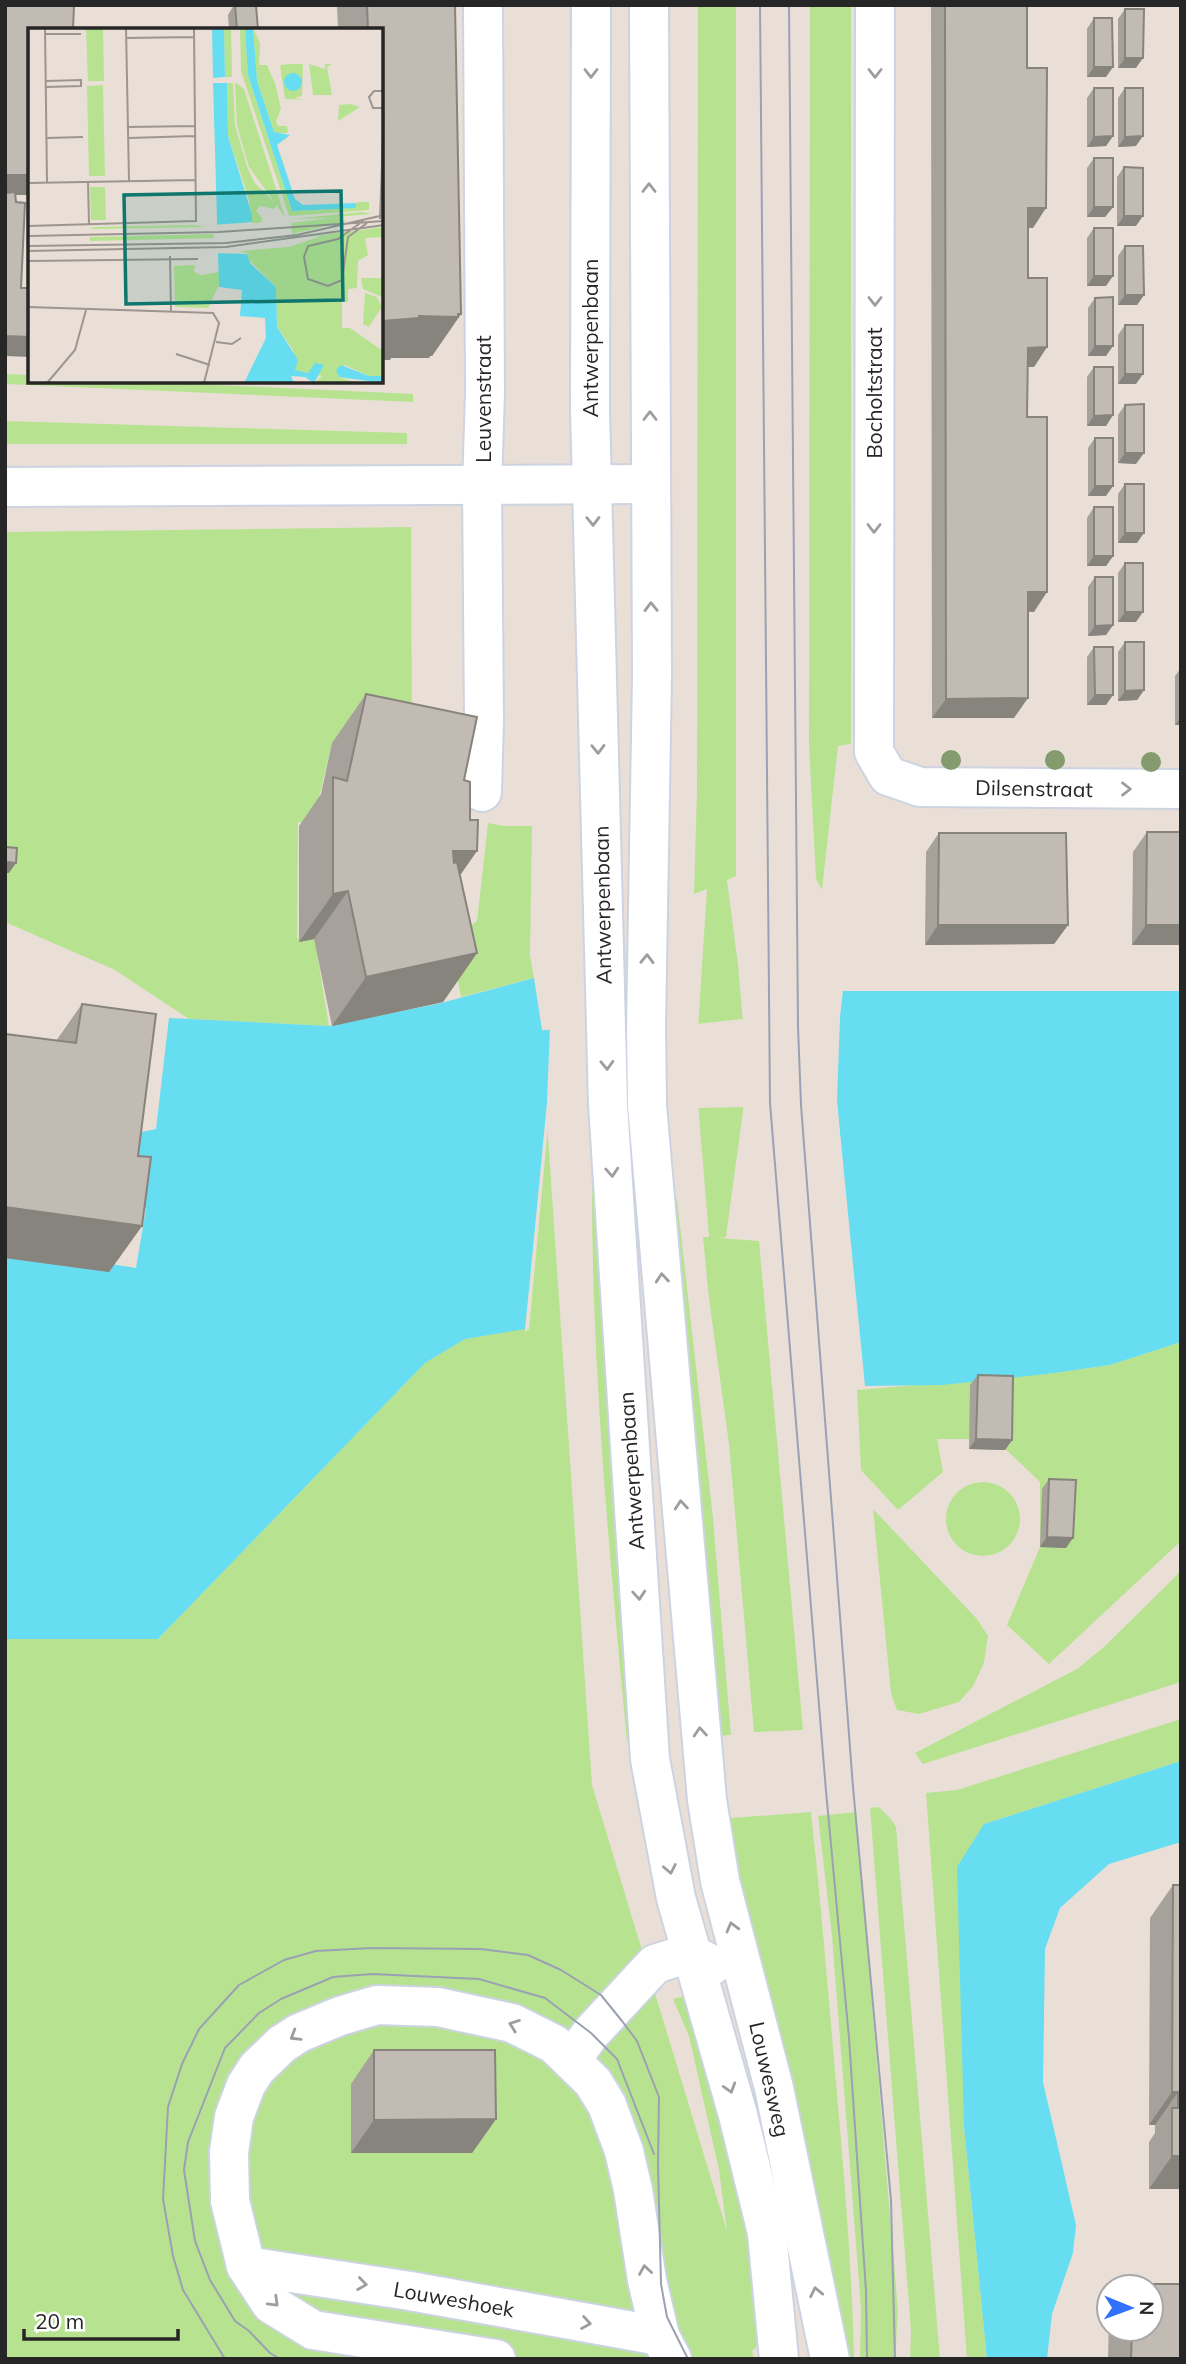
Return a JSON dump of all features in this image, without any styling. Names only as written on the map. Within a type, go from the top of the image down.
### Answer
[{"type":"street","name":"Leuvenstraat","points":[[482,792],[484,720],[478,485],[485,393],[483,5]]},
{"type":"street","name":"Antwerpenbaan","points":[[592,5],[590,409],[608,1104],[650,1759],[657,1802]]},
{"type":"street","name":"Antwerpenbaan","points":[[649,5],[652,676],[647,1105],[708,1800]]},
{"type":"street","name":"Bocholtstraat","points":[[875,5],[874,752],[888,776]]},
{"type":"street","points":[[478,485],[650,484]]},
{"type":"street","name":"Leuvenstraat","points":[[5,487],[478,485]]},
{"type":"street","name":"Dilsenstraat","points":[[888,776],[920,787],[1181,789]]},
{"type":"street","name":"Louwesweg","points":[[708,1800],[720,1881],[774,2088],[822,2351]]},
{"type":"street","name":"Louwesweg","points":[[657,1802],[690,1953],[738,2115],[767,2233],[779,2359]]},
{"type":"street","points":[[571,2060],[591,2033],[655,1964],[690,1953],[746,1982]]},
{"type":"street","name":"Louweshoek","points":[[246,2266],[410,2291],[666,2348],[646,2280],[634,2190],[624,2151],[607,2105],[593,2082],[554,2044],[512,2022],[438,2007],[377,2005],[340,2016],[299,2033],[282,2044],[257,2068],[246,2085],[234,2117],[229,2152],[230,2201],[246,2266],[271,2304],[313,2330],[496,2359]]},
{"type":"green space","points":[[698,5],[736,5],[736,876],[727,880],[743,1022],[698,1028],[707,889],[694,894],[697,791]]},
{"type":"green space","points":[[810,5],[851,5],[851,744],[838,746],[822,890],[816,879],[809,745]]},
{"type":"green space","points":[[5,374],[28,375],[28,383],[178,383],[413,394],[413,402],[5,384]]},
{"type":"green space","points":[[5,421],[407,433],[407,444],[5,444]]},
{"type":"green space","points":[[411,527],[412,759],[332,743],[313,823],[298,822],[297,939],[314,935],[329,1026],[189,1019],[115,970],[5,922],[5,532]]},
{"type":"green space","points":[[488,823],[532,826],[530,955],[534,978],[461,997],[450,941],[477,921]]},
{"type":"green space","points":[[744,1103],[726,1237],[720,1238],[759,1241],[803,1730],[754,1732],[729,1444],[703,1237],[709,1237],[698,1104]]},
{"type":"green space","points":[[593,1106],[642,1741],[627,1742],[600,1424],[593,1265]]},
{"type":"green space","points":[[546,1107],[592,1785],[727,2231],[719,2170],[689,2036],[673,1999],[692,1994],[699,2005],[761,2294],[760,2343],[752,2351],[754,2359],[5,2359],[5,1639],[158,1639],[425,1363],[465,1339],[525,1328]]},
{"type":"green space","points":[[671,1199],[677,1199],[713,1518],[731,1735],[715,1736]]},
{"type":"green space","points":[[1181,1342],[1181,1541],[1049,1664],[1007,1625],[1040,1547],[1040,1482],[995,1439],[937,1439],[943,1472],[898,1510],[861,1470],[857,1390],[1047,1374],[1110,1365]]},
{"type":"green space","points":[[976,1482],[990,1482],[1004,1488],[1014,1498],[1020,1519],[1014,1540],[1004,1550],[990,1556],[976,1556],[962,1550],[952,1540],[946,1526],[946,1512],[952,1498],[962,1488]]},
{"type":"green space","points":[[873,1509],[977,1619],[988,1636],[984,1663],[973,1686],[959,1702],[919,1714],[897,1710],[891,1693]]},
{"type":"green space","points":[[1181,1571],[1181,1682],[923,1764],[915,1753],[1077,1669],[1105,1646]]},
{"type":"green space","points":[[1181,1719],[1181,1761],[984,1824],[964,2127],[987,2359],[967,2359],[926,1793],[957,1790]]},
{"type":"green space","points":[[879,1807],[896,1827],[940,2359],[910,2359],[911,2331],[870,1808]]},
{"type":"green space","points":[[811,1812],[845,2186],[854,2359],[846,2359],[737,1864],[730,1818]]},
{"type":"green space","points":[[856,1812],[898,2311],[895,2359],[860,2359],[861,2308],[832,1936],[818,1816]]},
{"type":"water","points":[[534,978],[542,1030],[742,1027],[838,1033],[843,991],[1181,991],[1181,1342],[1110,1365],[1047,1374],[942,1385],[865,1386],[837,1102],[548,1102],[525,1329],[465,1339],[425,1363],[158,1639],[5,1639],[5,1239],[10,1248],[136,1268],[146,1209],[121,1191],[128,1135],[156,1129],[169,1018],[329,1026],[441,1003]]},
{"type":"water","points":[[1181,1761],[1181,1842],[1109,1864],[1060,1908],[1045,1949],[1043,2082],[1076,2225],[1073,2253],[1052,2314],[1047,2359],[987,2359],[964,2127],[957,1867],[984,1824]]},
{"type":"pier","points":[[841,988],[837,1102],[863,1388],[834,1105],[698,1108],[550,1105],[529,1329],[525,1332],[547,1102],[550,1027],[697,1024],[742,1019],[746,1024],[835,1030]]},
{"type":"building","points":[[5,5],[74,5],[73,28],[28,28],[28,175],[5,175]]},
{"type":"building","points":[[235,5],[256,5],[258,28],[237,28]]},
{"type":"building","points":[[367,5],[455,5],[461,314],[458,314],[458,317],[419,316],[383,321],[383,28],[368,28]]},
{"type":"building","points":[[945,5],[1027,5],[1027,68],[1047,68],[1046,208],[1028,208],[1028,278],[1047,278],[1047,347],[1028,348],[1027,417],[1047,417],[1047,592],[1028,592],[1028,698],[946,699]]},
{"type":"building","points":[[1125,9],[1144,9],[1143,58],[1125,58]]},
{"type":"building","points":[[1094,18],[1112,18],[1113,67],[1094,67]]},
{"type":"building","points":[[1094,88],[1113,88],[1113,136],[1094,137]]},
{"type":"building","points":[[1125,88],[1143,88],[1143,136],[1125,137]]},
{"type":"building","points":[[1094,158],[1113,158],[1113,207],[1094,207]]},
{"type":"building","points":[[1124,167],[1143,168],[1143,216],[1124,216]]},
{"type":"building","points":[[15,192],[16,202],[25,203],[21,288],[28,288],[28,337],[5,336],[5,193]]},
{"type":"building","points":[[1094,228],[1113,228],[1113,276],[1094,276]]},
{"type":"building","points":[[1125,246],[1143,246],[1144,295],[1125,295]]},
{"type":"building","points":[[1113,297],[1113,346],[1095,346],[1095,298]]},
{"type":"building","points":[[1125,325],[1143,325],[1143,374],[1125,374]]},
{"type":"building","points":[[1094,367],[1113,367],[1113,415],[1094,416]]},
{"type":"building","points":[[1144,404],[1144,453],[1125,453],[1125,405]]},
{"type":"building","points":[[1095,438],[1113,438],[1113,486],[1095,486]]},
{"type":"building","points":[[1125,484],[1144,484],[1144,533],[1125,533]]},
{"type":"building","points":[[1094,507],[1113,507],[1113,556],[1094,556]]},
{"type":"building","points":[[1125,563],[1143,563],[1143,612],[1125,612]]},
{"type":"building","points":[[1095,577],[1113,577],[1113,625],[1095,626]]},
{"type":"building","points":[[1125,642],[1144,642],[1144,690],[1125,691]]},
{"type":"building","points":[[1094,647],[1113,647],[1113,695],[1095,695]]},
{"type":"building","points":[[366,694],[477,717],[464,780],[470,782],[470,820],[478,820],[477,851],[453,851],[477,953],[366,977],[348,891],[333,894],[333,777],[347,781]]},
{"type":"building","points":[[1147,832],[1181,832],[1181,925],[1146,925]]},
{"type":"building","points":[[939,833],[1066,833],[1068,925],[938,925]]},
{"type":"building","points":[[5,847],[17,848],[16,863],[5,862]]},
{"type":"building","points":[[82,1004],[156,1014],[138,1156],[151,1157],[142,1226],[5,1207],[5,1034],[76,1043]]},
{"type":"building","points":[[978,1375],[1013,1376],[1012,1440],[976,1439]]},
{"type":"building","points":[[1049,1479],[1076,1480],[1073,1538],[1047,1537]]},
{"type":"building","points":[[1173,1885],[1181,1885],[1181,2156],[1172,2156],[1172,2108],[1178,2108],[1178,2092],[1172,2092]]},
{"type":"building","points":[[374,2050],[495,2050],[496,2119],[374,2120]]},
{"type":"building","points":[[1165,2284],[1181,2284],[1181,2359],[1131,2359],[1132,2343],[1165,2343]]},
{"type":"tram line","points":[[760,5],[770,1103],[826,1791],[849,2038],[866,2291],[867,2359]]},
{"type":"tram line","points":[[789,5],[798,1027],[801,1105],[853,1787],[891,2200],[895,2359]]},
{"type":"tram line","points":[[225,2359],[183,2290],[173,2256],[163,2199],[168,2107],[182,2064],[199,2029],[239,1985],[284,1960],[316,1951],[372,1948],[481,1949],[528,1955],[561,1970],[601,1995],[622,2021],[637,2041],[659,2097],[661,2284],[667,2317],[688,2359]]},
{"type":"tram line","points":[[280,2359],[235,2321],[210,2280],[195,2241],[184,2170],[188,2142],[225,2048],[259,2013],[281,1999],[333,1977],[372,1974],[479,1979],[545,1998],[591,2033],[617,2059],[654,2154]]}]
